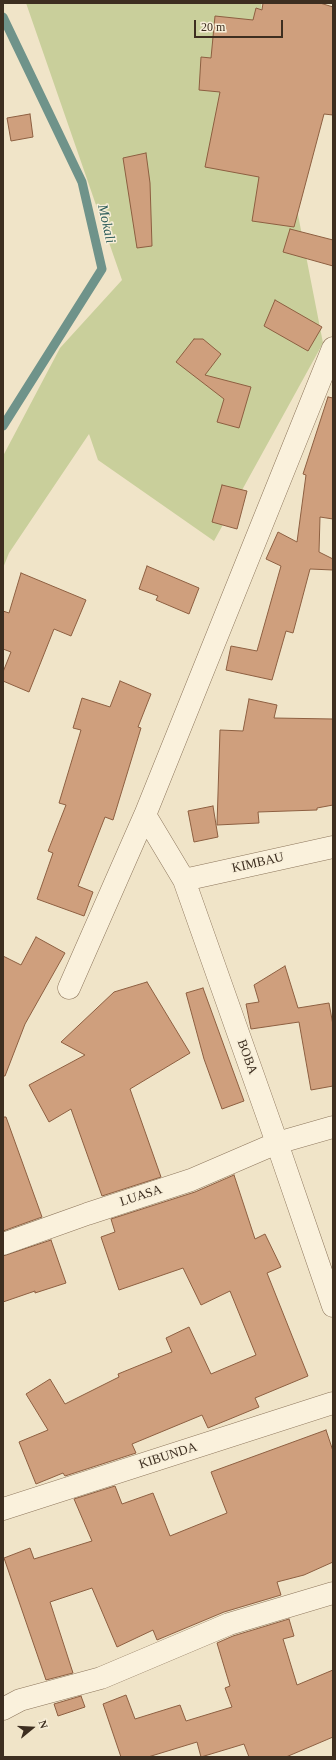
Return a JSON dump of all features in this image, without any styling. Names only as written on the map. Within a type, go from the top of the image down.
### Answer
[{"type":"street","points":[[69,988],[145,815],[328,376],[333,348]]},
{"type":"street","name":"BOBA","points":[[145,815],[184,880],[333,1306]]},
{"type":"street","name":"KIMBAU","points":[[184,880],[333,847]]},
{"type":"street","name":"LUASA","points":[[3,1244],[87,1214],[191,1180],[277,1143],[333,1127]]},
{"type":"street","name":"KIBUNDA","points":[[3,1509],[333,1403]]},
{"type":"street","points":[[3,1709],[20,1700],[101,1678],[229,1624],[333,1592]]},
{"type":"green space","points":[[26,3],[261,3],[268,61],[323,343],[214,541],[98,460],[89,434],[9,553],[3,568],[3,456],[60,348],[122,280]]},
{"type":"building","points":[[263,3],[320,3],[333,7],[333,115],[324,114],[294,227],[252,221],[259,177],[205,167],[220,92],[199,90],[201,57],[211,58],[215,16],[253,20],[256,8],[262,10]]},
{"type":"building","points":[[30,114],[33,137],[11,141],[7,118]]},
{"type":"building","points":[[146,153],[150,183],[152,246],[137,248],[123,158]]},
{"type":"building","points":[[290,229],[333,240],[333,266],[283,252]]},
{"type":"building","points":[[275,300],[322,327],[308,351],[264,326]]},
{"type":"building","points":[[194,339],[203,339],[221,354],[205,375],[251,387],[239,428],[217,422],[224,399],[176,362]]},
{"type":"building","points":[[328,397],[333,398],[333,519],[320,517],[319,552],[333,559],[333,570],[310,569],[293,633],[286,631],[272,680],[226,670],[231,646],[257,651],[281,566],[266,559],[278,532],[297,542],[306,475],[303,474]]},
{"type":"building","points":[[222,485],[247,491],[237,529],[212,522]]},
{"type":"building","points":[[147,566],[199,588],[189,614],[156,600],[158,596],[139,589]]},
{"type":"building","points":[[21,573],[86,600],[71,636],[54,629],[29,692],[3,681],[3,672],[11,652],[3,649],[3,611],[9,613]]},
{"type":"building","points":[[120,681],[151,694],[138,727],[141,728],[113,820],[105,817],[78,886],[93,892],[84,916],[37,899],[53,853],[48,851],[66,805],[59,803],[81,730],[73,728],[82,698],[110,707]]},
{"type":"building","points":[[249,699],[277,705],[274,718],[333,719],[333,805],[317,808],[317,810],[258,812],[259,823],[217,825],[220,730],[243,731]]},
{"type":"building","points":[[213,806],[218,837],[194,842],[188,811]]},
{"type":"building","points":[[36,937],[65,953],[25,1024],[5,1076],[3,1076],[3,956],[21,965]]},
{"type":"building","points":[[285,966],[298,1008],[329,1003],[333,1025],[333,1086],[311,1090],[299,1022],[251,1029],[246,1004],[259,1002],[254,985]]},
{"type":"building","points":[[147,982],[190,1053],[130,1089],[161,1177],[102,1196],[71,1109],[49,1122],[29,1085],[85,1055],[61,1042],[114,992]]},
{"type":"building","points":[[203,988],[244,1101],[222,1109],[204,1059],[186,993]]},
{"type":"building","points":[[3,1117],[6,1117],[42,1217],[3,1231]]},
{"type":"building","points":[[234,1175],[255,1239],[265,1234],[281,1267],[267,1273],[308,1376],[255,1398],[259,1407],[208,1428],[202,1415],[132,1444],[136,1453],[65,1476],[63,1473],[36,1484],[19,1442],[48,1430],[26,1394],[50,1379],[65,1404],[119,1377],[118,1374],[172,1352],[166,1338],[189,1327],[211,1374],[256,1355],[230,1291],[201,1305],[183,1268],[119,1290],[101,1237],[115,1232],[111,1219],[195,1192]]},
{"type":"building","points":[[51,1240],[66,1283],[35,1293],[35,1291],[3,1302],[3,1256]]},
{"type":"building","points":[[326,1430],[333,1451],[333,1562],[304,1575],[277,1582],[281,1595],[224,1612],[157,1640],[153,1630],[117,1647],[92,1588],[50,1602],[73,1673],[46,1680],[4,1558],[30,1548],[34,1559],[92,1541],[74,1499],[115,1486],[122,1504],[153,1493],[170,1536],[227,1513],[211,1472]]},
{"type":"building","points":[[289,1619],[294,1636],[283,1639],[297,1685],[333,1670],[333,1737],[286,1757],[249,1757],[244,1744],[201,1757],[197,1742],[148,1757],[121,1757],[103,1704],[126,1695],[135,1719],[180,1705],[186,1721],[232,1707],[225,1688],[230,1686],[217,1643],[233,1636]]},
{"type":"building","points":[[81,1696],[85,1707],[58,1716],[54,1704]]},
{"type":"waterway","name":"Mokali","points":[[3,17],[82,182],[102,269],[3,426]]}]
